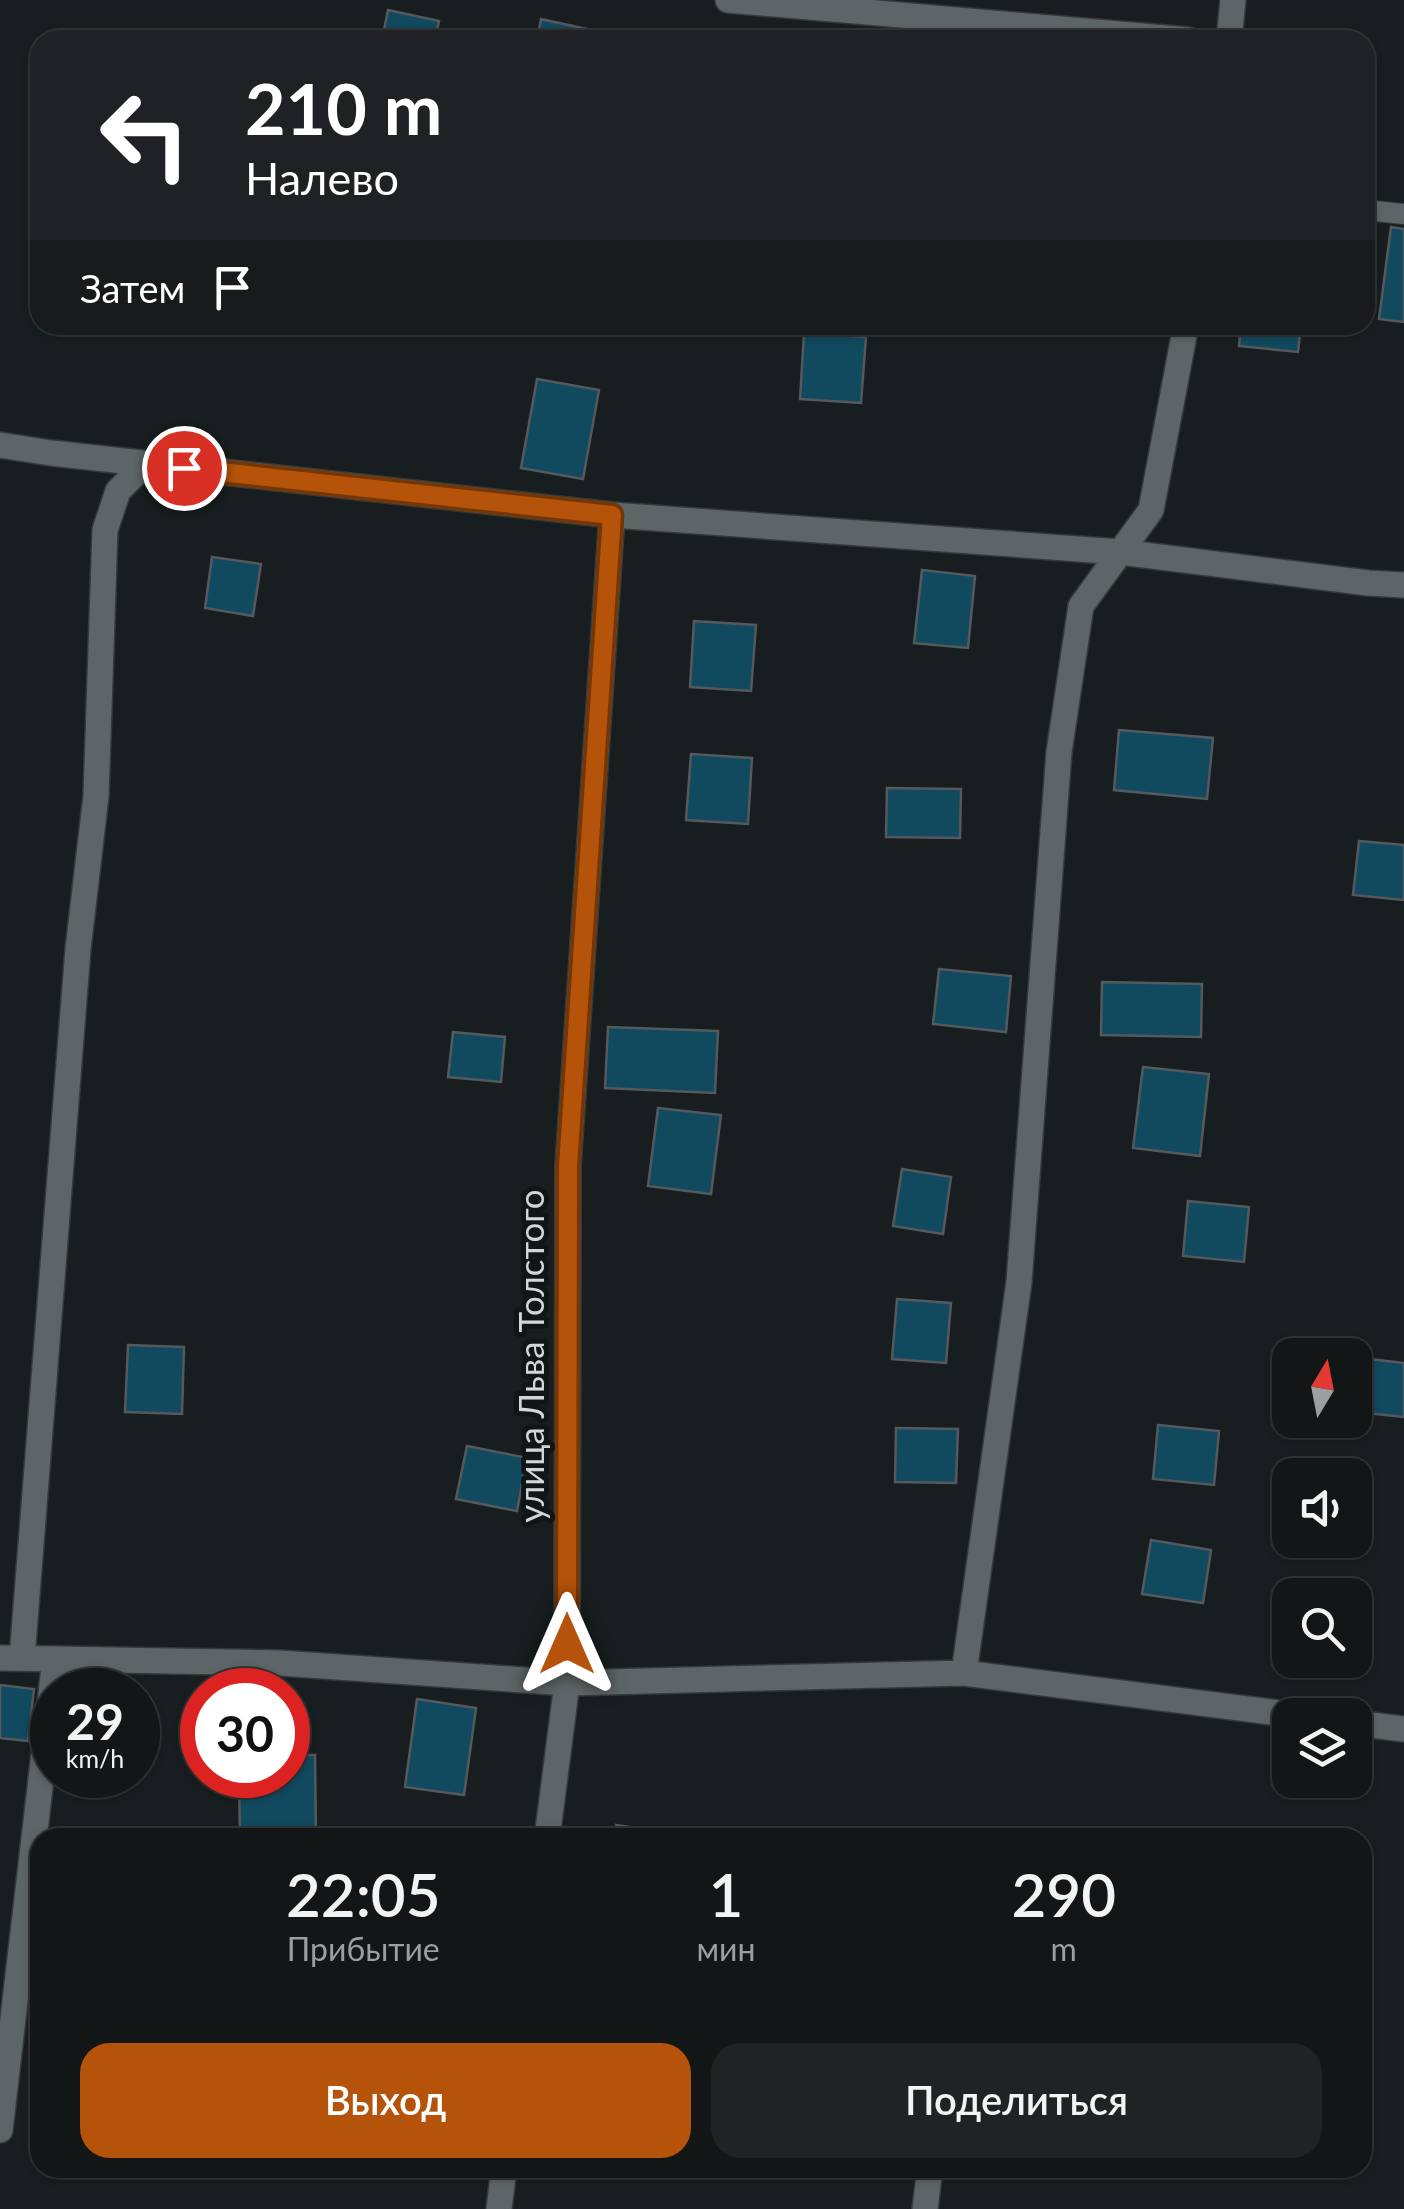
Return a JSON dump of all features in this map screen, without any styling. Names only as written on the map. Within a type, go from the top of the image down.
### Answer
[{"type":"street","points":[[728,0],[1073,30]]},
{"type":"street","points":[[1230,30],[1233,0]]},
{"type":"street","points":[[964,1673],[1019,1282],[1059,752],[1081,606],[1151,510],[1184,335]]},
{"type":"street","points":[[0,445],[612,515],[1120,552],[1404,585]]},
{"type":"street","points":[[145,464],[118,491],[105,530],[96,796],[11,1658],[280,1664],[567,1683],[964,1673],[1272,1712]]},
{"type":"street","name":"улица Льва Толстого","points":[[548,1828],[567,1683],[568,1166],[612,515]]},
{"type":"street","points":[[35,1828],[55,1659]]},
{"type":"street","points":[[1372,1724],[1404,1729]]},
{"type":"street","points":[[0,2130],[30,1873]]},
{"type":"street","points":[[499,2209],[503,2178]]},
{"type":"street","points":[[925,2209],[929,2178]]},
{"type":"lane","points":[[1375,211],[1404,214]]},
{"type":"building","points":[[388,10],[439,21],[437,30],[384,30]]},
{"type":"building","points":[[541,19],[591,30],[539,30]]},
{"type":"building","points":[[1391,227],[1404,229],[1404,322],[1379,319]]},
{"type":"building","points":[[804,335],[866,337],[861,403],[800,399]]},
{"type":"building","points":[[1240,335],[1300,335],[1298,352],[1239,346]]},
{"type":"building","points":[[537,379],[599,390],[583,479],[521,468]]},
{"type":"building","points":[[212,557],[261,564],[253,616],[205,608]]},
{"type":"building","points":[[922,570],[975,576],[968,648],[914,643]]},
{"type":"building","points":[[694,621],[756,625],[751,691],[690,687]]},
{"type":"building","points":[[1119,730],[1213,738],[1207,799],[1114,790]]},
{"type":"building","points":[[691,754],[752,758],[748,824],[686,820]]},
{"type":"building","points":[[887,788],[961,789],[960,838],[886,837]]},
{"type":"building","points":[[1359,841],[1404,845],[1404,900],[1353,895]]},
{"type":"building","points":[[939,969],[1011,976],[1006,1032],[933,1024]]},
{"type":"building","points":[[1102,982],[1202,984],[1201,1037],[1101,1035]]},
{"type":"building","points":[[608,1027],[718,1031],[715,1093],[605,1088]]},
{"type":"building","points":[[453,1032],[505,1037],[501,1082],[448,1077]]},
{"type":"building","points":[[1143,1067],[1209,1074],[1200,1156],[1133,1148]]},
{"type":"building","points":[[658,1108],[721,1115],[711,1194],[648,1186]]},
{"type":"building","points":[[902,1169],[951,1177],[943,1234],[893,1226]]},
{"type":"building","points":[[1188,1201],[1249,1207],[1244,1262],[1183,1256]]},
{"type":"building","points":[[897,1299],[951,1303],[946,1363],[892,1359]]},
{"type":"building","points":[[128,1345],[184,1347],[182,1414],[125,1412]]},
{"type":"building","points":[[1372,1359],[1404,1363],[1404,1417],[1372,1414]]},
{"type":"building","points":[[1158,1425],[1219,1431],[1214,1485],[1153,1479]]},
{"type":"building","points":[[896,1428],[958,1429],[956,1483],[895,1482]]},
{"type":"building","points":[[467,1446],[527,1458],[517,1511],[456,1499]]},
{"type":"building","points":[[1151,1540],[1211,1550],[1203,1603],[1142,1594]]},
{"type":"building","points":[[0,1685],[30,1689],[28,1741],[0,1738]]},
{"type":"building","points":[[417,1699],[476,1708],[464,1795],[405,1787]]},
{"type":"building","points":[[310,1755],[315,1755],[316,1828],[240,1828],[239,1798],[310,1798]]},
{"type":"route","points":[[184,468],[612,515],[568,1166],[567,1644]]}]
